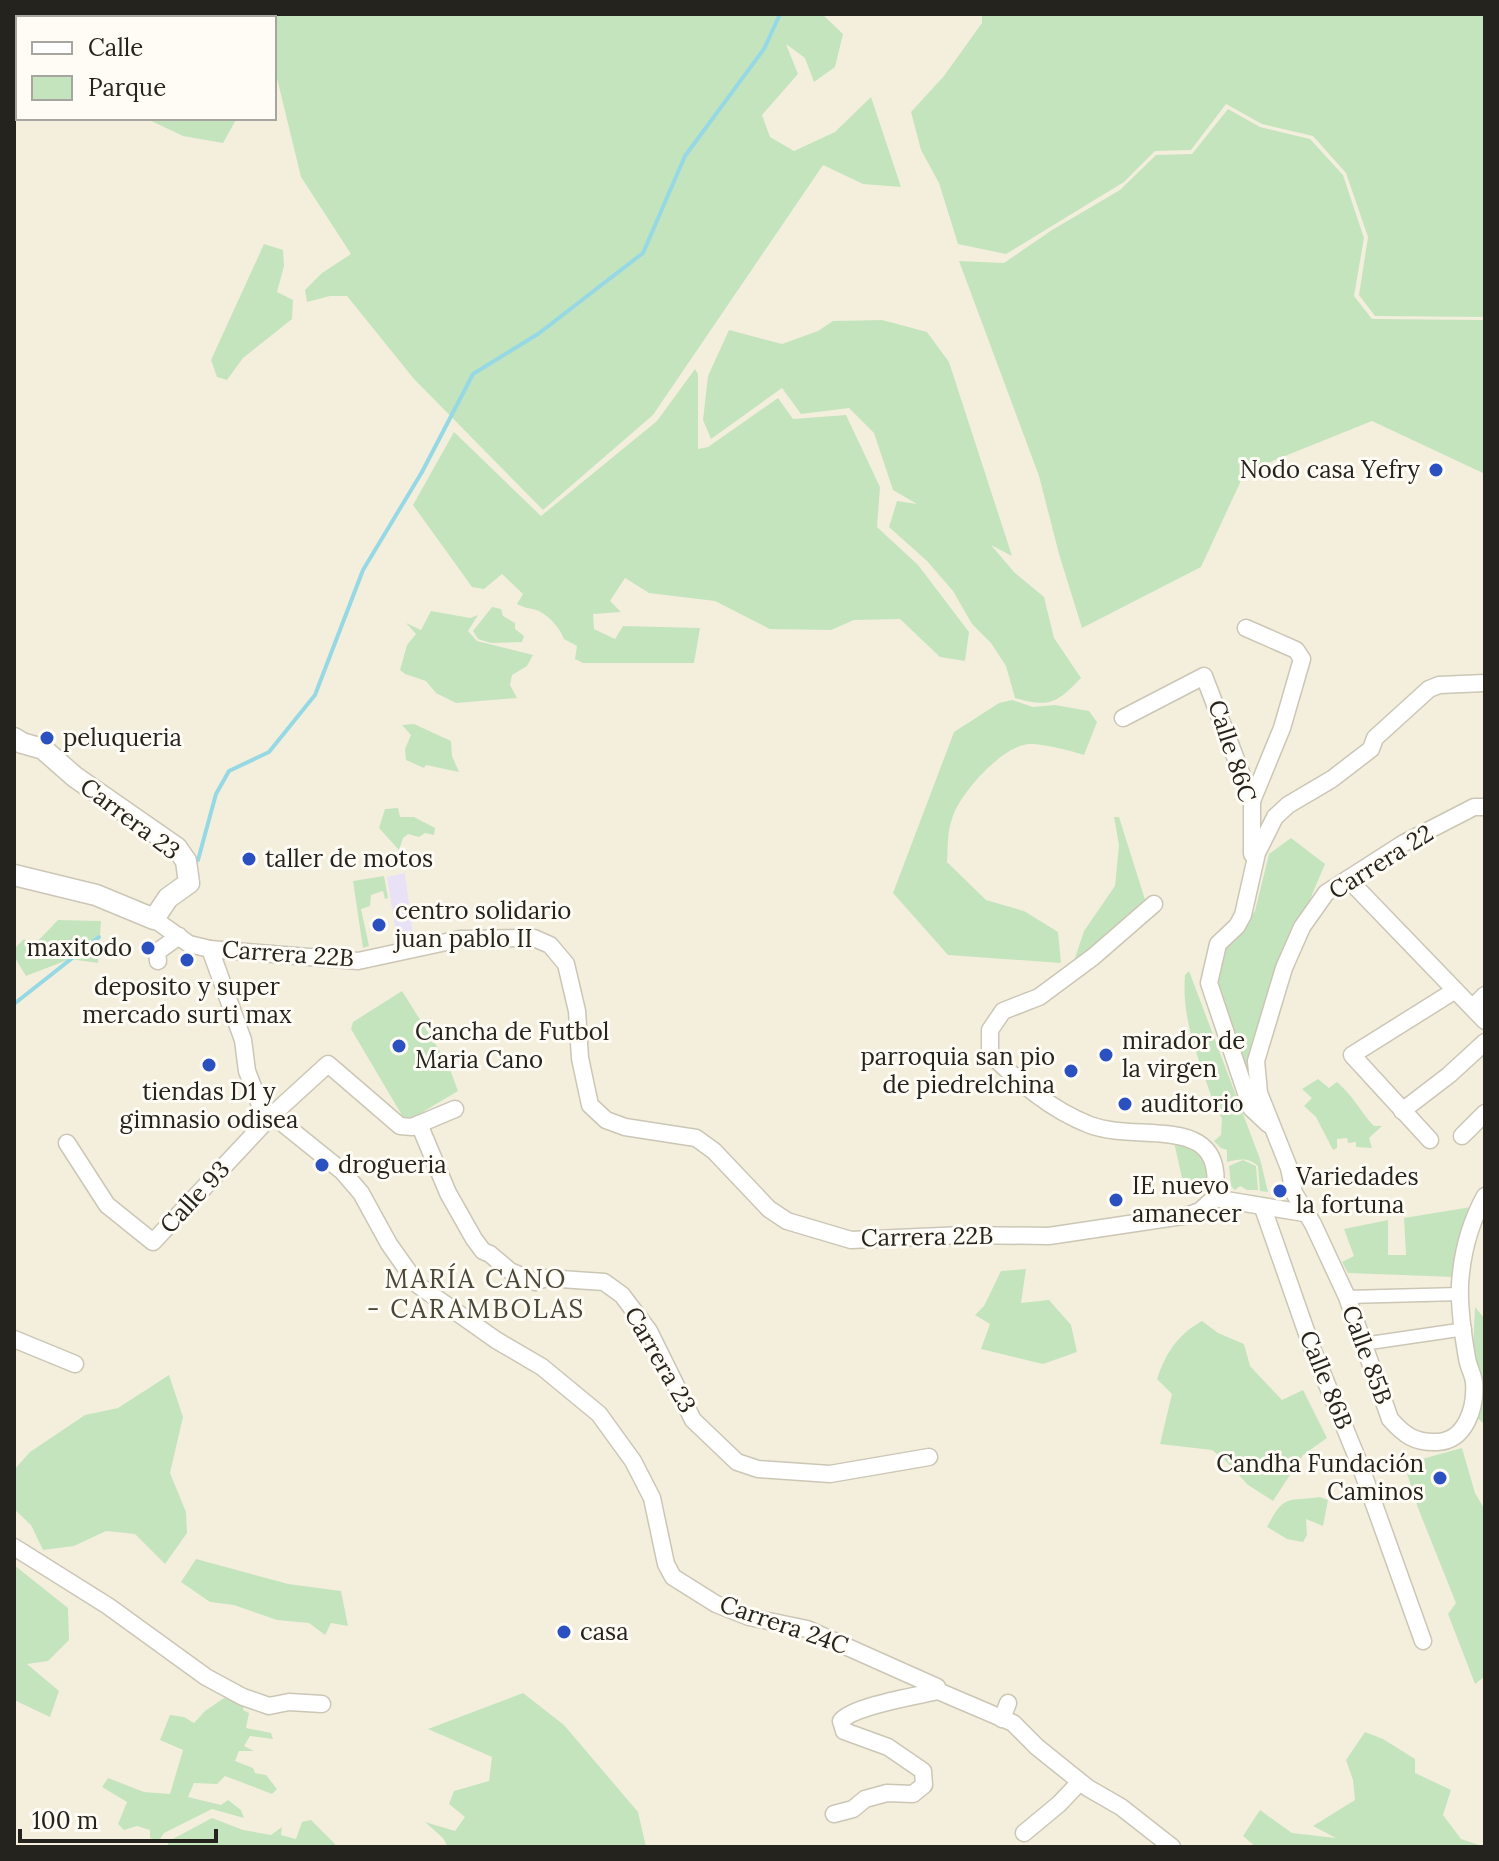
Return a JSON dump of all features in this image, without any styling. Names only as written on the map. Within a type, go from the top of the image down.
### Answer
[{"type":"street","points":[[1246,628],[1296,650],[1302,659],[1282,728],[1252,801]]},
{"type":"street","name":"Calle 86C","points":[[1123,718],[1204,676],[1252,801],[1253,872]]},
{"type":"street","points":[[1274,1133],[1251,1108],[1209,983],[1218,944],[1237,926],[1243,915],[1265,834],[1275,817],[1288,805],[1332,779],[1371,749],[1375,738],[1429,689],[1439,685],[1485,683]]},
{"type":"street","name":"Carrera 23","points":[[14,738],[43,749],[75,777],[177,848],[186,861],[189,883],[168,898],[154,919]]},
{"type":"street","name":"Carrera 22","points":[[1304,1213],[1259,1093],[1256,1061],[1284,968],[1302,927],[1326,893],[1404,843],[1474,807],[1485,807]]},
{"type":"street","name":"Carrera 22B","points":[[14,875],[96,895],[154,919],[189,944],[210,949],[358,961],[460,939],[534,938],[550,945],[566,964],[577,1011],[580,1058],[590,1105],[606,1120],[625,1127],[696,1138],[714,1151],[769,1209],[787,1221],[851,1240],[964,1235],[1049,1236],[1189,1215],[1200,1211],[1214,1198]]},
{"type":"street","points":[[1348,879],[1454,991],[1479,1001],[1485,1021]]},
{"type":"street","points":[[1154,904],[1093,957],[1039,997],[1003,1011],[990,1030],[990,1054],[1020,1084],[1064,1114],[1101,1128],[1195,1140],[1205,1147],[1217,1170],[1214,1198],[1304,1213]]},
{"type":"street","points":[[158,961],[157,952],[179,936]]},
{"type":"street","name":"Carrera 24C","points":[[210,949],[243,1040],[250,1082],[260,1105],[342,1171],[361,1193],[389,1244],[418,1285],[496,1340],[542,1367],[599,1414],[633,1461],[652,1498],[666,1564],[673,1577],[716,1604],[749,1617],[807,1629],[937,1687],[938,1691],[1005,1711],[1013,1723],[1080,1782],[1121,1807],[1172,1847]]},
{"type":"street","points":[[1430,1140],[1352,1055],[1454,991]]},
{"type":"street","points":[[1402,1111],[1485,1042]]},
{"type":"street","points":[[271,1116],[328,1064],[400,1126],[412,1127],[455,1109]]},
{"type":"street","points":[[1462,1136],[1485,1113]]},
{"type":"street","name":"Calle 93","points":[[67,1143],[107,1205],[153,1242],[271,1116]]},
{"type":"street","name":"Carrera 23","points":[[419,1124],[459,1214],[483,1251],[510,1271],[535,1282],[546,1278],[604,1282],[622,1295],[649,1331],[693,1420],[737,1462],[758,1469],[830,1474],[929,1457]]},
{"type":"street","name":"Calle 85B","points":[[1304,1213],[1313,1224],[1347,1297],[1390,1419],[1416,1442],[1443,1442],[1458,1435],[1469,1421],[1474,1382],[1467,1359],[1460,1294],[1469,1230],[1485,1196]]},
{"type":"street","name":"Calle 86B","points":[[1266,1209],[1312,1348],[1382,1524],[1423,1641]]},
{"type":"street","points":[[1347,1297],[1460,1294]]},
{"type":"street","points":[[1363,1344],[1465,1329]]},
{"type":"street","points":[[14,1339],[75,1364]]},
{"type":"street","points":[[14,1547],[169,1648],[206,1677],[243,1697],[269,1706],[289,1702],[322,1704]]},
{"type":"street","points":[[834,1814],[853,1809],[865,1799],[887,1793],[913,1794],[924,1785],[923,1771],[888,1747],[844,1731],[841,1721],[847,1713],[938,1691]]},
{"type":"street","points":[[1024,1833],[1080,1782]]},
{"type":"shaded area","points":[[405,873],[413,935],[397,940],[387,877]]},
{"type":"green space","points":[[822,14],[843,34],[835,67],[814,82],[805,58],[786,44],[798,74],[762,115],[770,137],[794,151],[835,132],[871,97],[901,187],[863,184],[823,165],[653,415],[543,510],[414,379],[347,296],[330,296],[307,302],[305,290],[322,273],[351,254],[301,177],[276,74],[276,16],[70,16]]},
{"type":"green space","points":[[982,14],[1485,14],[1485,317],[1375,316],[1359,295],[1368,237],[1346,173],[1313,136],[1262,124],[1226,104],[1191,150],[1155,151],[1124,182],[1006,254],[958,244],[939,183],[921,150],[911,112],[944,76],[982,23]]},
{"type":"green space","points":[[1228,109],[1260,127],[1310,139],[1343,175],[1364,238],[1354,296],[1372,319],[1485,320],[1485,474],[1372,421],[1245,472],[1201,567],[1082,628],[1039,476],[959,261],[1004,263],[1120,190],[1156,155],[1192,154]]},
{"type":"green space","points":[[149,120],[236,120],[223,143],[183,136]]},
{"type":"green space","points":[[264,244],[283,250],[284,266],[277,292],[293,300],[292,319],[243,358],[227,380],[217,377],[211,360]]},
{"type":"green space","points":[[882,320],[927,332],[949,362],[1012,556],[991,545],[1014,572],[1044,597],[1054,638],[1081,678],[1059,698],[1037,703],[1015,698],[1006,666],[991,643],[972,624],[953,591],[927,561],[889,527],[897,501],[917,504],[893,490],[874,433],[849,408],[801,414],[782,388],[711,439],[703,420],[708,376],[729,330],[782,344],[818,331],[833,321]]},
{"type":"green space","points":[[695,369],[698,374],[698,449],[708,447],[778,398],[793,419],[846,415],[880,487],[877,527],[918,565],[969,632],[965,661],[940,657],[900,619],[854,620],[831,630],[770,629],[715,601],[649,593],[625,578],[610,601],[621,612],[593,614],[594,629],[615,639],[623,626],[700,628],[694,663],[583,663],[575,659],[577,646],[564,639],[549,618],[517,604],[523,594],[502,574],[484,589],[472,587],[413,505],[454,432],[541,516],[657,421]]},
{"type":"green space","points":[[492,607],[501,609],[503,616],[515,623],[515,629],[524,636],[522,642],[491,643],[478,639],[473,631]]},
{"type":"green space","points":[[431,611],[470,618],[478,615],[468,631],[477,641],[533,655],[527,666],[512,675],[510,685],[517,698],[456,703],[436,693],[426,681],[400,670],[407,645],[416,634],[406,623],[421,630]]},
{"type":"green space","points":[[1012,700],[1033,707],[1055,705],[1089,711],[1097,722],[1084,755],[1029,744],[1007,753],[983,773],[956,809],[949,829],[947,862],[986,900],[1024,911],[1058,932],[1061,963],[948,955],[893,893],[954,732],[999,703]]},
{"type":"green space","points":[[414,724],[451,741],[452,756],[459,772],[426,765],[424,768],[406,760],[405,749],[411,735],[402,725]]},
{"type":"green space","points":[[398,808],[400,817],[414,817],[435,828],[434,835],[425,833],[419,837],[408,834],[399,850],[379,828],[385,809]]},
{"type":"green space","points":[[1114,817],[1119,817],[1147,906],[1074,961],[1084,931],[1115,886],[1119,845]]},
{"type":"green space","points":[[1291,838],[1325,864],[1300,923],[1252,1097],[1233,1044],[1215,973],[1220,951],[1242,930],[1255,911],[1269,854]]},
{"type":"green space","points":[[384,876],[388,898],[385,899],[383,891],[371,895],[370,906],[361,909],[369,946],[363,948],[353,881]]},
{"type":"green space","points":[[58,920],[101,921],[98,963],[70,959],[26,976],[15,958],[14,949],[24,939],[33,946]]},
{"type":"green space","points":[[1189,971],[1260,1159],[1268,1192],[1260,1191],[1258,1166],[1244,1160],[1227,1162],[1227,1150],[1214,1141],[1221,1135],[1222,1118],[1216,1111],[1189,1028],[1185,975]]},
{"type":"green space","name":"Cancha de Futbol Maria Cano","points":[[402,991],[448,1064],[458,1091],[406,1122],[351,1029],[353,1022]]},
{"type":"green space","points":[[1318,1079],[1329,1088],[1337,1082],[1374,1126],[1382,1126],[1369,1138],[1372,1148],[1356,1147],[1356,1142],[1348,1143],[1347,1138],[1337,1139],[1337,1148],[1333,1150],[1316,1117],[1304,1106],[1312,1098],[1302,1089]]},
{"type":"green space","points":[[1174,1142],[1199,1147],[1211,1178],[1183,1182]]},
{"type":"green space","points":[[1243,1160],[1256,1166],[1258,1190],[1240,1186],[1235,1190],[1231,1186],[1229,1166]]},
{"type":"green space","points":[[1471,1207],[1454,1277],[1348,1273],[1342,1262],[1354,1256],[1344,1229],[1388,1220],[1388,1255],[1406,1255],[1404,1218]]},
{"type":"green space","points":[[1026,1269],[1021,1303],[1049,1300],[1071,1325],[1077,1352],[1043,1364],[981,1349],[990,1324],[975,1315],[984,1306],[1001,1271]]},
{"type":"green space","points":[[1475,1307],[1485,1319],[1485,1425],[1470,1411]]},
{"type":"green space","points":[[1202,1321],[1218,1333],[1244,1344],[1250,1366],[1282,1400],[1303,1390],[1327,1438],[1303,1455],[1273,1501],[1248,1485],[1212,1450],[1160,1444],[1172,1394],[1157,1379],[1174,1346],[1186,1332]]},
{"type":"green space","points":[[169,1375],[183,1417],[170,1473],[186,1512],[187,1533],[165,1564],[135,1534],[106,1531],[74,1546],[43,1550],[31,1525],[14,1509],[14,1470],[30,1452],[85,1415],[118,1408]]},
{"type":"green space","points":[[1462,1448],[1475,1493],[1485,1510],[1485,1676],[1475,1684],[1448,1614],[1456,1603],[1404,1464]]},
{"type":"green space","points":[[1320,1497],[1328,1500],[1323,1526],[1306,1519],[1307,1535],[1303,1542],[1287,1539],[1267,1527],[1278,1509],[1288,1501]]},
{"type":"green space","points":[[196,1559],[288,1584],[341,1591],[348,1626],[331,1623],[325,1635],[309,1623],[277,1620],[234,1605],[210,1602],[181,1582]]},
{"type":"green space","points":[[14,1565],[68,1608],[69,1640],[48,1661],[27,1664],[59,1691],[50,1717],[14,1700]]},
{"type":"green space","points":[[523,1693],[564,1725],[638,1812],[646,1847],[448,1847],[443,1838],[425,1822],[455,1831],[465,1817],[449,1804],[454,1791],[489,1781],[492,1757],[428,1729]]},
{"type":"green space","points":[[224,1698],[244,1704],[243,1710],[249,1713],[246,1728],[271,1733],[273,1739],[250,1736],[244,1746],[254,1751],[239,1751],[235,1761],[253,1768],[255,1773],[266,1775],[277,1789],[272,1794],[225,1776],[217,1784],[194,1783],[188,1797],[221,1805],[228,1800],[241,1810],[244,1818],[212,1809],[164,1833],[158,1842],[150,1838],[150,1830],[137,1826],[124,1830],[118,1824],[127,1802],[102,1787],[108,1778],[144,1792],[170,1794],[183,1750],[160,1740],[170,1715],[184,1717],[194,1723]]},
{"type":"green space","points":[[1365,1732],[1415,1759],[1415,1773],[1451,1790],[1443,1815],[1461,1839],[1485,1847],[1256,1847],[1243,1836],[1260,1810],[1292,1833],[1336,1838],[1313,1826],[1355,1800],[1353,1780],[1346,1760]]},
{"type":"green space","points":[[212,1818],[243,1830],[271,1835],[282,1827],[281,1835],[296,1839],[302,1822],[311,1820],[335,1844],[334,1847],[167,1847],[169,1841]]},
{"type":"waterway","points":[[198,860],[216,794],[229,771],[269,752],[315,695],[363,570],[422,472],[473,374],[538,334],[643,253],[685,156],[764,49],[780,14]]},
{"type":"waterway","points":[[14,1004],[99,937]]},
{"type":"place","name":"Nodo casa Yefry","points":[[1436,470]]},
{"type":"place","name":"peluqueria","points":[[47,738]]},
{"type":"place","name":"taller de motos","points":[[249,859]]},
{"type":"place","name":"centro solidario juan pablo II","points":[[379,925]]},
{"type":"place","name":"maxitodo","points":[[148,948]]},
{"type":"place","name":"deposito y super mercado surti max","points":[[187,960]]},
{"type":"place","name":"Cancha de Futbol Maria Cano","points":[[399,1046]]},
{"type":"place","name":"mirador de la virgen","points":[[1106,1055]]},
{"type":"place","name":"tiendas D1 y gimnasio odisea","points":[[209,1065]]},
{"type":"place","name":"parroquia san pio de piedrelchina","points":[[1071,1071]]},
{"type":"place","name":"auditorio","points":[[1125,1104]]},
{"type":"place","name":"drogueria","points":[[322,1165]]},
{"type":"place","name":"Variedades la fortuna","points":[[1280,1191]]},
{"type":"place","name":"IE nuevo amanecer","points":[[1116,1200]]},
{"type":"place","name":"Candha Fundación Caminos","points":[[1440,1478]]},
{"type":"place","name":"casa","points":[[564,1632]]},
{"type":"district","name":"MARÍA CANO - CARAMBOLAS","points":[[476,1294]]}]
